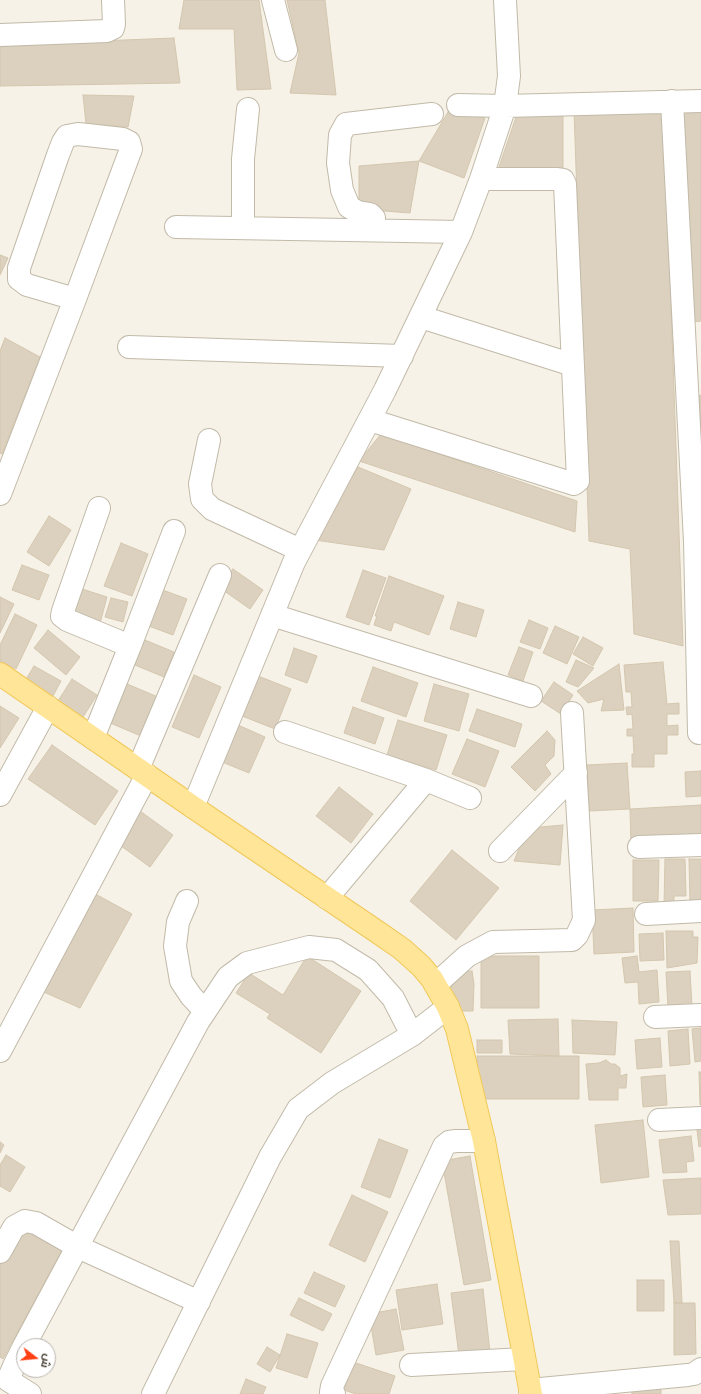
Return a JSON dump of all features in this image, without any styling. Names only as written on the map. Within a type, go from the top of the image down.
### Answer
[{"type":"main road","points":[[0,674],[402,949],[421,966],[436,984],[448,1007],[456,1029],[484,1141],[530,1392]]},
{"type":"street","points":[[0,34],[107,31],[113,28],[114,24],[113,0]]},
{"type":"street","points":[[273,0],[286,50]]},
{"type":"street","points":[[193,807],[300,550],[370,420],[461,232],[481,179],[505,106],[508,76],[505,0]]},
{"type":"street","points":[[672,101],[693,337],[698,541],[699,733]]},
{"type":"street","points":[[458,105],[505,106],[701,101]]},
{"type":"street","points":[[243,227],[243,159],[248,109]]},
{"type":"street","points":[[374,230],[374,218],[370,214],[358,212],[349,207],[342,190],[338,163],[340,135],[346,124],[432,114]]},
{"type":"street","points":[[0,494],[5,466],[75,299],[131,149],[129,142],[123,139],[78,134],[67,136],[58,155],[19,268],[19,279],[27,285],[75,299]]},
{"type":"street","points":[[370,420],[574,484],[578,481],[565,184],[563,180],[556,179],[481,179]]},
{"type":"street","points":[[176,227],[461,232]]},
{"type":"street","points":[[420,316],[573,365]]},
{"type":"street","points":[[129,347],[402,356]]},
{"type":"street","points":[[208,440],[200,484],[202,499],[212,510],[300,550]]},
{"type":"street","points":[[99,508],[62,616],[67,620],[130,646]]},
{"type":"street","points":[[93,738],[174,531]]},
{"type":"street","points":[[0,1051],[143,772],[220,575]]},
{"type":"street","points":[[272,615],[531,696]]},
{"type":"street","points":[[0,795],[48,707]]},
{"type":"street","points":[[436,984],[467,956],[493,942],[572,940],[576,937],[584,920],[572,713]]},
{"type":"street","points":[[285,732],[426,780],[470,798]]},
{"type":"street","points":[[500,851],[576,774]]},
{"type":"street","points":[[327,898],[426,780]]},
{"type":"street","points":[[639,847],[701,845]]},
{"type":"street","points":[[187,901],[178,922],[175,946],[181,981],[191,996],[205,1011]]},
{"type":"street","points":[[646,914],[701,911]]},
{"type":"street","points":[[28,1338],[194,1029],[228,977],[247,963],[308,947],[336,950],[368,970],[393,998],[412,1035]]},
{"type":"street","points":[[153,1394],[270,1157],[298,1109],[332,1083],[412,1035],[448,1007]]},
{"type":"street","points":[[655,1017],[701,1015]]},
{"type":"street","points":[[659,1120],[701,1118]]},
{"type":"street","points":[[334,1394],[331,1392],[332,1386],[444,1146],[449,1142],[456,1141],[484,1141]]},
{"type":"street","points":[[0,1252],[14,1226],[25,1221],[36,1223],[78,1247],[199,1302]]},
{"type":"street","points":[[410,1366],[524,1359]]},
{"type":"street","points":[[16,1362],[4,1378],[30,1394]]},
{"type":"street","points":[[530,1392],[688,1375],[694,1374],[701,1369]]},
{"type":"building","points":[[184,0],[259,0],[271,89],[237,90],[234,29],[179,29]]},
{"type":"building","points":[[287,0],[325,0],[336,95],[290,93],[299,53]]},
{"type":"building","points":[[174,38],[180,83],[0,86],[0,45]]},
{"type":"building","points":[[83,95],[134,96],[128,127],[86,124]]},
{"type":"building","points":[[664,107],[683,646],[634,634],[630,549],[589,541],[574,111]]},
{"type":"building","points":[[683,110],[701,112],[701,321],[692,322]]},
{"type":"building","points":[[448,112],[485,118],[464,178],[419,161]]},
{"type":"building","points":[[517,114],[563,115],[563,171],[498,170]]},
{"type":"building","points":[[419,161],[410,213],[359,209],[359,166]]},
{"type":"building","points":[[0,255],[8,258],[0,275]]},
{"type":"building","points":[[5,338],[40,357],[2,454],[0,453],[0,351]]},
{"type":"building","points":[[701,395],[701,443],[699,396]]},
{"type":"building","points":[[381,434],[577,501],[575,532],[359,461]]},
{"type":"building","points":[[358,467],[411,489],[384,550],[315,540]]},
{"type":"building","points":[[49,516],[71,530],[49,566],[27,552]]},
{"type":"building","points":[[121,543],[148,554],[132,596],[104,586]]},
{"type":"building","points":[[22,565],[49,575],[39,600],[12,590]]},
{"type":"building","points":[[233,569],[263,590],[250,609],[220,588]]},
{"type":"building","points":[[363,570],[386,578],[369,625],[346,617]]},
{"type":"building","points":[[389,576],[444,596],[429,635],[394,622],[391,631],[374,625],[377,616],[375,616]]},
{"type":"building","points":[[76,587],[107,597],[99,627],[67,617]]},
{"type":"building","points":[[160,589],[187,599],[173,635],[146,625]]},
{"type":"building","points":[[0,597],[14,604],[0,633]]},
{"type":"building","points":[[111,598],[128,602],[123,622],[105,617]]},
{"type":"building","points":[[458,602],[484,610],[476,637],[450,629]]},
{"type":"building","points":[[15,614],[37,625],[16,669],[0,661],[0,645]]},
{"type":"building","points":[[529,620],[548,628],[540,649],[520,642]]},
{"type":"building","points":[[555,626],[579,637],[567,664],[543,653]]},
{"type":"building","points":[[48,630],[80,657],[66,675],[34,648]]},
{"type":"building","points":[[583,637],[603,648],[593,666],[573,654]]},
{"type":"building","points":[[140,638],[174,652],[164,677],[130,663]]},
{"type":"building","points":[[519,647],[533,652],[523,681],[508,675]]},
{"type":"building","points":[[294,648],[317,656],[307,683],[285,675]]},
{"type":"building","points":[[576,660],[594,668],[578,687],[566,682]]},
{"type":"building","points":[[663,662],[667,704],[679,703],[679,714],[667,714],[667,726],[678,725],[678,735],[667,735],[667,754],[654,754],[654,767],[632,767],[632,754],[634,754],[633,736],[627,736],[627,729],[633,729],[632,714],[627,715],[626,707],[632,707],[631,692],[626,692],[624,665]]},
{"type":"building","points":[[619,664],[624,710],[601,711],[604,699],[588,703],[577,691]]},
{"type":"building","points":[[34,666],[61,681],[53,696],[25,681]]},
{"type":"building","points":[[373,667],[418,683],[406,717],[361,701]]},
{"type":"building","points":[[253,674],[291,689],[275,729],[237,714]]},
{"type":"building","points":[[194,675],[221,687],[199,738],[172,727]]},
{"type":"building","points":[[72,679],[97,695],[83,717],[58,701]]},
{"type":"building","points":[[120,681],[158,697],[141,736],[103,720]]},
{"type":"building","points":[[554,682],[573,695],[561,714],[541,701]]},
{"type":"building","points":[[434,684],[469,694],[459,731],[424,721]]},
{"type":"building","points":[[0,706],[19,718],[0,748]]},
{"type":"building","points":[[353,707],[384,718],[375,744],[344,733]]},
{"type":"building","points":[[477,709],[522,724],[515,747],[469,731]]},
{"type":"building","points":[[398,720],[447,735],[436,770],[387,755]]},
{"type":"building","points":[[238,725],[265,737],[249,773],[222,762]]},
{"type":"building","points":[[547,731],[555,740],[554,756],[545,765],[551,774],[535,791],[511,767]]},
{"type":"building","points":[[467,739],[499,751],[485,787],[452,774]]},
{"type":"building","points":[[52,745],[118,791],[95,825],[28,779]]},
{"type":"building","points":[[627,763],[630,809],[589,811],[587,765]]},
{"type":"building","points":[[701,771],[701,796],[686,797],[685,772]]},
{"type":"building","points":[[339,787],[373,814],[351,843],[316,816]]},
{"type":"building","points":[[701,805],[701,840],[631,844],[630,809]]},
{"type":"building","points":[[140,811],[173,835],[150,867],[117,843]]},
{"type":"building","points":[[563,825],[560,865],[514,861],[523,839],[531,830],[541,827]]},
{"type":"building","points":[[452,850],[499,888],[456,940],[410,901]]},
{"type":"building","points":[[665,859],[685,859],[686,896],[674,896],[674,906],[664,906]]},
{"type":"building","points":[[689,859],[701,859],[701,902],[690,903]]},
{"type":"building","points":[[633,860],[659,860],[658,901],[633,901]]},
{"type":"building","points":[[88,890],[132,914],[80,1008],[37,989]]},
{"type":"building","points":[[633,908],[634,952],[594,954],[592,910]]},
{"type":"building","points":[[666,931],[693,931],[693,937],[698,937],[697,963],[667,968]]},
{"type":"building","points":[[663,933],[664,960],[640,961],[639,934]]},
{"type":"building","points":[[307,956],[361,991],[321,1053],[267,1018],[270,1014],[236,993],[249,973],[283,995]]},
{"type":"building","points":[[481,956],[539,956],[539,1008],[481,1008]]},
{"type":"building","points":[[637,956],[639,972],[657,970],[659,1002],[639,1004],[638,982],[625,983],[622,958]]},
{"type":"building","points":[[472,971],[474,984],[473,1011],[461,1011],[453,993],[445,983],[459,972]]},
{"type":"building","points":[[690,971],[692,1006],[668,1007],[666,972]]},
{"type":"building","points":[[558,1019],[559,1056],[510,1054],[508,1020]]},
{"type":"building","points":[[572,1020],[617,1022],[615,1055],[573,1053]]},
{"type":"building","points":[[701,1028],[701,1061],[695,1062],[692,1029]]},
{"type":"building","points":[[688,1029],[690,1064],[670,1066],[668,1031]]},
{"type":"building","points":[[660,1038],[662,1067],[637,1069],[635,1040]]},
{"type":"building","points":[[477,1040],[502,1040],[502,1053],[477,1053]]},
{"type":"building","points":[[477,1056],[579,1056],[579,1099],[477,1099]]},
{"type":"building","points":[[606,1060],[620,1068],[620,1076],[627,1074],[626,1088],[618,1088],[618,1100],[589,1100],[586,1064],[599,1063]]},
{"type":"building","points":[[699,1072],[701,1072],[701,1105],[700,1105]]},
{"type":"building","points":[[665,1075],[667,1105],[643,1107],[641,1077]]},
{"type":"building","points":[[643,1120],[649,1177],[601,1183],[595,1125]]},
{"type":"building","points":[[701,1129],[701,1146],[699,1147],[697,1130]]},
{"type":"building","points":[[691,1136],[694,1161],[686,1162],[687,1172],[663,1173],[659,1140]]},
{"type":"building","points":[[379,1139],[408,1150],[390,1198],[361,1187]]},
{"type":"building","points":[[0,1142],[4,1145],[0,1153]]},
{"type":"building","points":[[6,1155],[25,1167],[10,1192],[0,1186],[0,1165]]},
{"type":"building","points":[[470,1156],[491,1280],[464,1285],[442,1161]]},
{"type":"building","points":[[701,1178],[701,1214],[668,1215],[663,1180]]},
{"type":"building","points":[[352,1195],[388,1212],[365,1262],[329,1245]]},
{"type":"building","points":[[18,1226],[62,1250],[3,1359],[0,1357],[0,1259]]},
{"type":"building","points":[[670,1241],[679,1241],[682,1303],[674,1303]]},
{"type":"building","points":[[314,1272],[345,1286],[335,1307],[304,1293]]},
{"type":"building","points":[[637,1280],[664,1280],[664,1311],[637,1311]]},
{"type":"building","points":[[437,1284],[443,1324],[402,1330],[396,1290]]},
{"type":"building","points":[[483,1289],[490,1352],[459,1356],[451,1293]]},
{"type":"building","points":[[299,1298],[332,1314],[323,1331],[290,1315]]},
{"type":"building","points":[[674,1303],[695,1303],[696,1354],[674,1355]]},
{"type":"building","points":[[396,1309],[404,1350],[376,1355],[369,1314]]},
{"type":"building","points":[[287,1334],[318,1343],[307,1378],[276,1368]]},
{"type":"building","points":[[267,1347],[280,1355],[270,1372],[257,1364]]},
{"type":"building","points":[[353,1362],[395,1376],[389,1394],[356,1394],[344,1390]]},
{"type":"building","points":[[246,1379],[266,1387],[263,1394],[240,1394]]},
{"type":"building","points":[[661,1386],[661,1394],[632,1394],[631,1387]]}]
